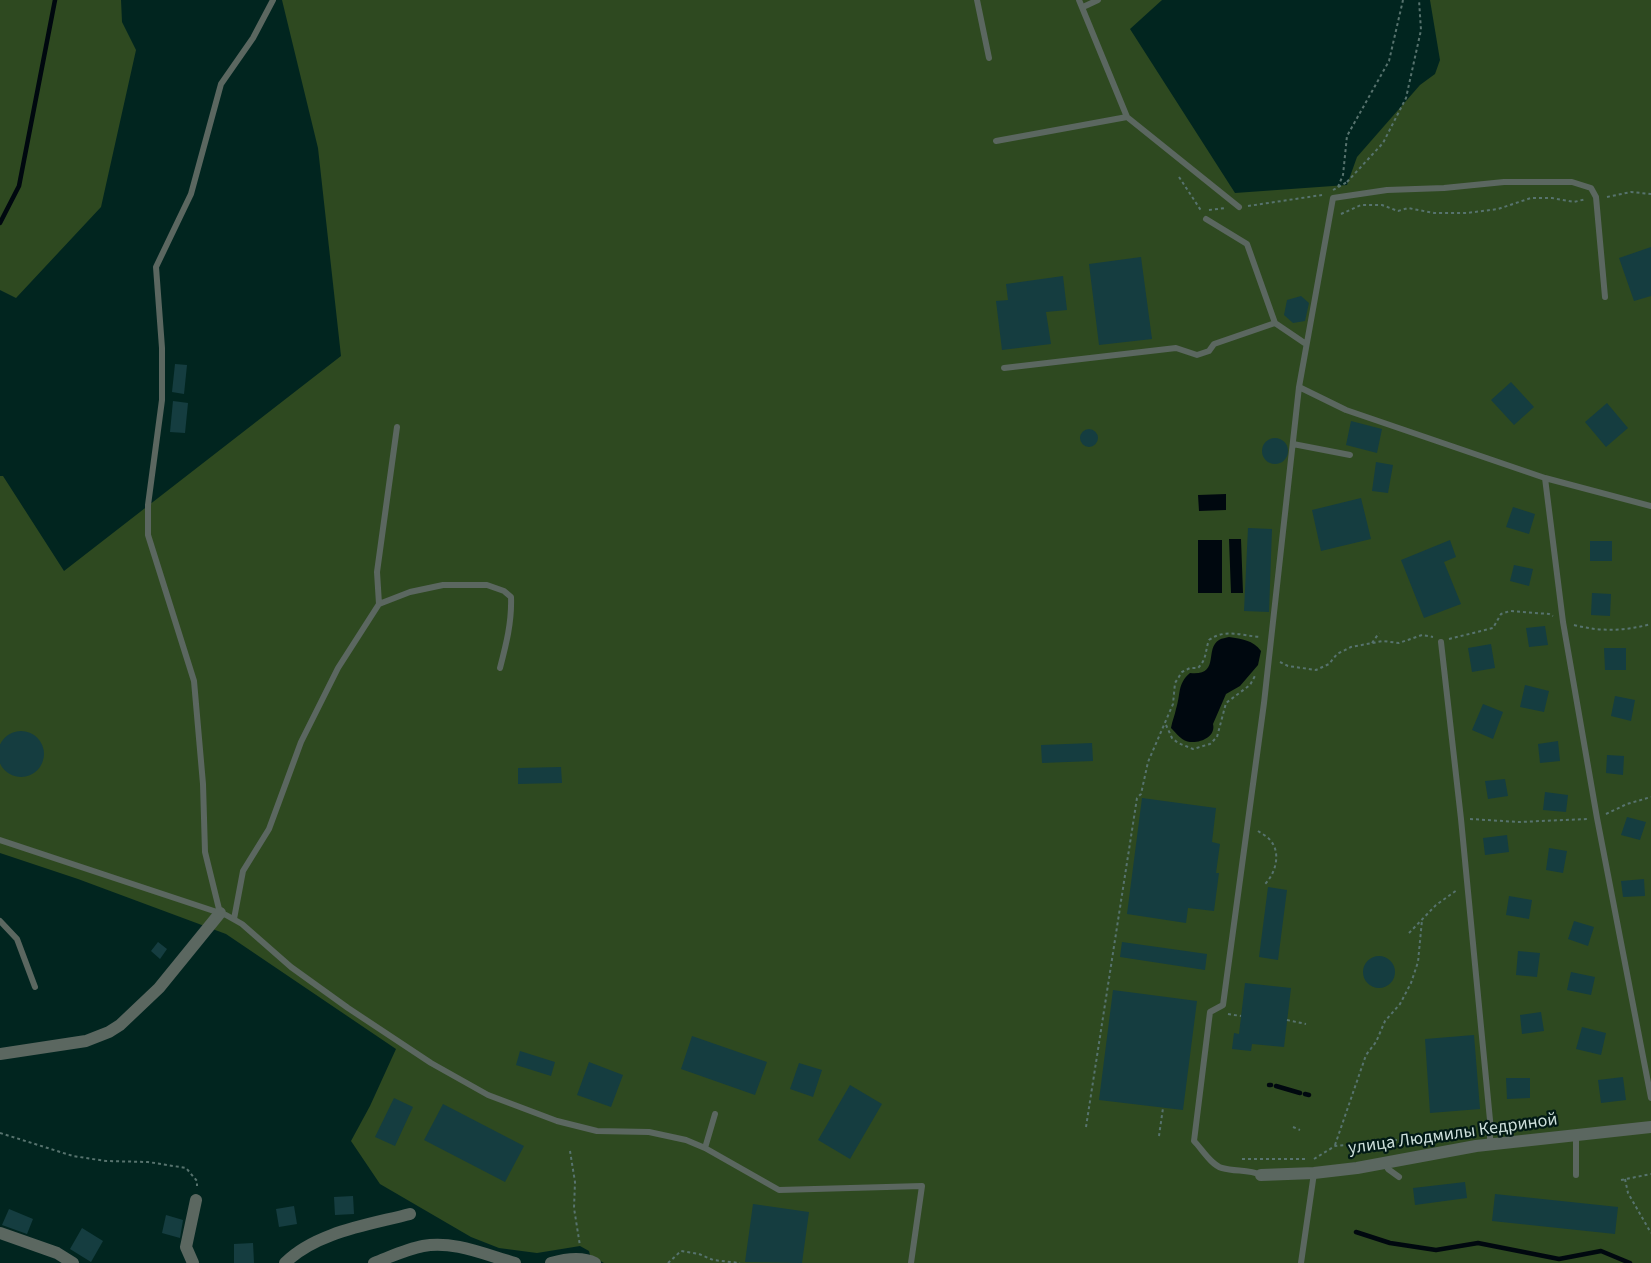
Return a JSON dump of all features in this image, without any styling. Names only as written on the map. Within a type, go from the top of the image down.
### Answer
[{"type":"street","points":[[0,1054],[86,1041],[120,1025],[159,988],[220,913]]},
{"type":"street","name":"улица Людмилы Кедриной","points":[[1261,1175],[1314,1173],[1490,1145],[1651,1127]]},
{"type":"street","points":[[193,1263],[186,1247],[196,1200]]},
{"type":"street","points":[[285,1263],[306,1247],[339,1233],[410,1214]]},
{"type":"street","points":[[0,1233],[57,1253],[73,1263]]},
{"type":"street","points":[[374,1263],[423,1246],[440,1244],[460,1247],[515,1263]]},
{"type":"street","points":[[551,1263],[565,1259],[587,1259],[595,1263]]},
{"type":"lane","points":[[220,913],[205,852],[203,784],[194,681],[148,536],[148,505],[162,400],[162,348],[156,267],[191,194],[221,84],[253,38],[273,0]]},
{"type":"lane","points":[[977,0],[989,58]]},
{"type":"lane","points":[[1079,0],[1127,117],[1239,207]]},
{"type":"lane","points":[[1083,8],[1098,0]]},
{"type":"lane","points":[[996,141],[1127,117]]},
{"type":"lane","points":[[1261,1175],[1251,1170],[1222,1168],[1216,1165],[1194,1141],[1210,1012],[1224,1005],[1269,652],[1299,387],[1333,198],[1387,190],[1444,188],[1504,182],[1572,182],[1591,188],[1596,197],[1605,297]]},
{"type":"lane","points":[[1206,219],[1247,244],[1275,323],[1306,344]]},
{"type":"lane","points":[[1004,368],[1176,348],[1197,354],[1209,351],[1214,344],[1275,323]]},
{"type":"lane","points":[[1299,387],[1346,410],[1545,478],[1651,506]]},
{"type":"lane","points":[[234,919],[243,871],[269,830],[301,742],[339,668],[379,603],[377,572],[397,427]]},
{"type":"lane","points":[[1293,444],[1350,456]]},
{"type":"lane","points":[[1545,478],[1563,622],[1597,818],[1651,1098]]},
{"type":"lane","points":[[379,603],[410,592],[443,585],[487,585],[504,591],[511,597],[512,608],[508,639],[500,668]]},
{"type":"lane","points":[[1441,642],[1461,819],[1490,1120],[1490,1145]]},
{"type":"lane","points":[[0,840],[234,919],[291,967],[348,1008],[432,1063],[488,1095],[557,1121],[597,1131],[649,1132],[686,1140],[705,1148],[779,1190],[922,1186],[911,1263]]},
{"type":"lane","points":[[0,921],[18,939],[35,987]]},
{"type":"lane","points":[[705,1148],[715,1114]]},
{"type":"lane","points":[[1575,1136],[1576,1175]]},
{"type":"lane","points":[[1385,1163],[1388,1169],[1399,1177]]},
{"type":"lane","points":[[1301,1263],[1314,1173]]},
{"type":"path","points":[[1333,198],[1343,175],[1347,136],[1389,61],[1403,0]]},
{"type":"path","points":[[1201,211],[1318,197],[1347,182],[1383,143],[1406,98],[1421,30],[1419,0]]},
{"type":"path","points":[[1179,177],[1206,219]]},
{"type":"path","points":[[1330,219],[1361,205],[1382,205],[1398,211],[1408,208],[1434,213],[1467,213],[1498,209],[1531,198],[1552,198],[1574,202],[1631,192],[1651,194]]},
{"type":"path","points":[[1269,652],[1288,666],[1316,670],[1329,664],[1337,654],[1351,647],[1383,642],[1399,643],[1422,635],[1430,635],[1441,642],[1493,628],[1501,614],[1509,612],[1549,614],[1563,622],[1594,630],[1629,630],[1651,624]]},
{"type":"path","points":[[1086,1127],[1137,798],[1141,794],[1148,762],[1173,704],[1175,683],[1182,672],[1190,668],[1198,668],[1203,663],[1209,640],[1228,632],[1260,637],[1261,643]]},
{"type":"path","points":[[1372,643],[1379,633]]},
{"type":"path","points":[[1165,723],[1172,738],[1178,743],[1193,748],[1210,744],[1217,737],[1227,703],[1250,685],[1260,667]]},
{"type":"path","points":[[1461,819],[1519,822],[1597,818],[1627,804],[1651,797]]},
{"type":"path","points":[[1247,824],[1270,838],[1275,848],[1275,871],[1264,885]]},
{"type":"path","points":[[1410,933],[1436,905],[1467,884]]},
{"type":"path","points":[[1335,1146],[1366,1055],[1376,1042],[1385,1021],[1400,1004],[1411,982],[1418,962],[1422,920]]},
{"type":"path","points":[[1287,1020],[1306,1024]]},
{"type":"path","points":[[1159,1136],[1163,1108]]},
{"type":"path","points":[[1293,1126],[1300,1130]]},
{"type":"path","points":[[1237,1159],[1314,1159],[1335,1146],[1489,1131]]},
{"type":"path","points":[[0,1133],[73,1156],[106,1161],[148,1162],[186,1168],[197,1181],[196,1200]]},
{"type":"path","points":[[570,1151],[575,1182],[574,1208],[580,1259]]},
{"type":"path","points":[[1621,1180],[1651,1173]]},
{"type":"path","points":[[1625,1179],[1628,1193],[1651,1233]]},
{"type":"path","points":[[668,1263],[681,1251],[699,1254],[713,1260],[740,1263]]},
{"type":"green space","points":[[0,0],[121,0],[122,22],[136,50],[101,207],[16,298],[0,290]]},
{"type":"green space","points":[[282,0],[1162,0],[1130,29],[1235,193],[1347,185],[1357,157],[1420,85],[1435,74],[1440,60],[1430,0],[1651,0],[1651,1263],[604,1263],[580,1246],[537,1253],[499,1248],[471,1237],[380,1184],[351,1141],[396,1049],[226,934],[78,879],[0,853],[0,476],[3,476],[64,571],[341,356],[318,148]]},
{"type":"shaded area","points":[[1226,494],[1226,510],[1199,511],[1198,495]]},
{"type":"shaded area","points":[[1229,539],[1241,539],[1243,593],[1231,593]]},
{"type":"shaded area","points":[[1198,540],[1222,540],[1222,593],[1198,593]]},
{"type":"shaded area","points":[[1229,637],[1247,641],[1258,647],[1261,651],[1258,665],[1240,686],[1226,694],[1210,735],[1199,741],[1187,742],[1171,728],[1181,685],[1190,673],[1200,673],[1206,670],[1215,644],[1220,639]]},
{"type":"building","points":[[1651,247],[1651,296],[1634,301],[1619,258]]},
{"type":"building","points":[[1141,257],[1152,339],[1099,345],[1089,264]]},
{"type":"building","points":[[1063,276],[1067,310],[1046,312],[1051,344],[1002,350],[996,301],[1008,300],[1006,284]]},
{"type":"building","points":[[1301,296],[1309,303],[1305,321],[1293,323],[1284,315],[1287,300]]},
{"type":"building","points":[[175,364],[187,365],[184,394],[172,392]]},
{"type":"building","points":[[1511,382],[1534,407],[1514,425],[1491,400]]},
{"type":"building","points":[[173,401],[188,403],[185,433],[170,432]]},
{"type":"building","points":[[1607,403],[1628,428],[1606,447],[1585,422]]},
{"type":"building","points":[[1351,421],[1382,429],[1377,453],[1346,445]]},
{"type":"building","points":[[1089,429],[1097,434],[1098,438],[1093,446],[1089,447],[1081,442],[1080,438],[1085,430]]},
{"type":"building","points":[[1275,438],[1284,442],[1288,451],[1284,460],[1275,464],[1266,460],[1262,451],[1266,442]]},
{"type":"building","points":[[1376,462],[1393,465],[1388,493],[1372,491]]},
{"type":"building","points":[[1361,498],[1371,539],[1321,551],[1312,510]]},
{"type":"building","points":[[1513,507],[1535,514],[1529,534],[1506,527]]},
{"type":"building","points":[[1248,528],[1272,529],[1269,612],[1244,611]]},
{"type":"building","points":[[1450,540],[1456,557],[1444,562],[1461,604],[1424,618],[1401,560]]},
{"type":"building","points":[[1590,541],[1612,541],[1612,561],[1590,561]]},
{"type":"building","points":[[1514,565],[1533,569],[1529,586],[1510,581]]},
{"type":"building","points":[[1592,593],[1611,594],[1610,616],[1591,615]]},
{"type":"building","points":[[1545,626],[1548,645],[1529,647],[1526,628]]},
{"type":"building","points":[[1491,644],[1495,668],[1472,672],[1468,648]]},
{"type":"building","points":[[1604,648],[1626,648],[1626,670],[1605,670]]},
{"type":"building","points":[[1525,685],[1549,691],[1544,712],[1520,707]]},
{"type":"building","points":[[1615,696],[1635,700],[1631,721],[1611,716]]},
{"type":"building","points":[[1483,704],[1503,712],[1493,739],[1472,730]]},
{"type":"building","points":[[21,731],[37,738],[44,754],[37,770],[21,777],[5,770],[-2,754],[5,738]]},
{"type":"building","points":[[1558,741],[1560,761],[1540,763],[1538,744]]},
{"type":"building","points":[[1092,743],[1093,761],[1042,763],[1041,745]]},
{"type":"building","points":[[1607,755],[1624,756],[1623,775],[1606,773]]},
{"type":"building","points":[[561,767],[562,783],[518,784],[518,768]]},
{"type":"building","points":[[1505,779],[1508,796],[1488,799],[1485,781]]},
{"type":"building","points":[[1545,792],[1568,795],[1566,812],[1543,810]]},
{"type":"building","points":[[1142,798],[1216,808],[1212,842],[1220,844],[1214,911],[1188,908],[1186,923],[1127,914]]},
{"type":"building","points":[[1627,817],[1646,822],[1640,840],[1621,835]]},
{"type":"building","points":[[1507,835],[1509,852],[1485,855],[1483,838]]},
{"type":"building","points":[[1549,848],[1567,851],[1563,873],[1546,870]]},
{"type":"building","points":[[1644,879],[1645,896],[1623,897],[1621,881]]},
{"type":"building","points":[[1268,887],[1287,890],[1278,960],[1259,957]]},
{"type":"building","points":[[1509,896],[1532,900],[1529,919],[1506,915]]},
{"type":"building","points":[[1574,921],[1594,927],[1588,946],[1568,939]]},
{"type":"building","points":[[158,942],[167,949],[160,959],[151,951]]},
{"type":"building","points":[[1122,942],[1207,954],[1205,970],[1120,957]]},
{"type":"building","points":[[1518,951],[1540,953],[1537,977],[1516,975]]},
{"type":"building","points":[[1379,956],[1391,960],[1395,972],[1391,984],[1379,988],[1367,984],[1363,972],[1367,960]]},
{"type":"building","points":[[1571,972],[1595,977],[1591,995],[1567,990]]},
{"type":"building","points":[[1245,983],[1291,988],[1284,1047],[1252,1044],[1251,1051],[1232,1049],[1234,1033],[1239,1034]]},
{"type":"building","points":[[1113,990],[1197,1001],[1183,1110],[1099,1100]]},
{"type":"building","points":[[1541,1012],[1544,1031],[1522,1034],[1520,1015]]},
{"type":"building","points":[[1582,1027],[1606,1033],[1601,1055],[1576,1049]]},
{"type":"building","points":[[1474,1035],[1480,1109],[1430,1113],[1425,1039]]},
{"type":"building","points":[[692,1036],[767,1062],[755,1095],[681,1069]]},
{"type":"building","points":[[520,1051],[555,1062],[551,1076],[516,1065]]},
{"type":"building","points":[[589,1062],[623,1075],[611,1107],[577,1095]]},
{"type":"building","points":[[799,1063],[822,1070],[813,1097],[790,1089]]},
{"type":"building","points":[[1623,1077],[1626,1100],[1601,1103],[1598,1080]]},
{"type":"building","points":[[1506,1078],[1530,1078],[1530,1098],[1507,1099]]},
{"type":"building","points":[[850,1085],[882,1104],[850,1159],[818,1140]]},
{"type":"building","points":[[394,1098],[413,1107],[395,1146],[375,1137]]},
{"type":"building","points":[[443,1104],[524,1146],[505,1182],[424,1140]]},
{"type":"building","points":[[1465,1182],[1467,1198],[1415,1205],[1413,1188]]},
{"type":"building","points":[[1495,1194],[1618,1207],[1615,1234],[1492,1221]]},
{"type":"building","points":[[353,1196],[354,1214],[335,1215],[334,1197]]},
{"type":"building","points":[[753,1204],[809,1212],[802,1263],[745,1262]]},
{"type":"building","points":[[294,1206],[297,1224],[279,1227],[276,1209]]},
{"type":"building","points":[[9,1209],[33,1219],[27,1234],[2,1225]]},
{"type":"building","points":[[166,1215],[183,1220],[180,1238],[162,1233]]},
{"type":"building","points":[[82,1228],[103,1241],[91,1262],[70,1249]]},
{"type":"building","points":[[253,1243],[254,1263],[234,1263],[234,1244]]},
{"type":"waterway","points":[[0,223],[19,186],[55,0]]},
{"type":"waterway","points":[[1276,1086],[1300,1093]]},
{"type":"waterway","points":[[1305,1094],[1309,1095]]},
{"type":"waterway","points":[[1356,1232],[1390,1243],[1436,1250],[1478,1243],[1559,1259],[1601,1251],[1630,1263]]}]
